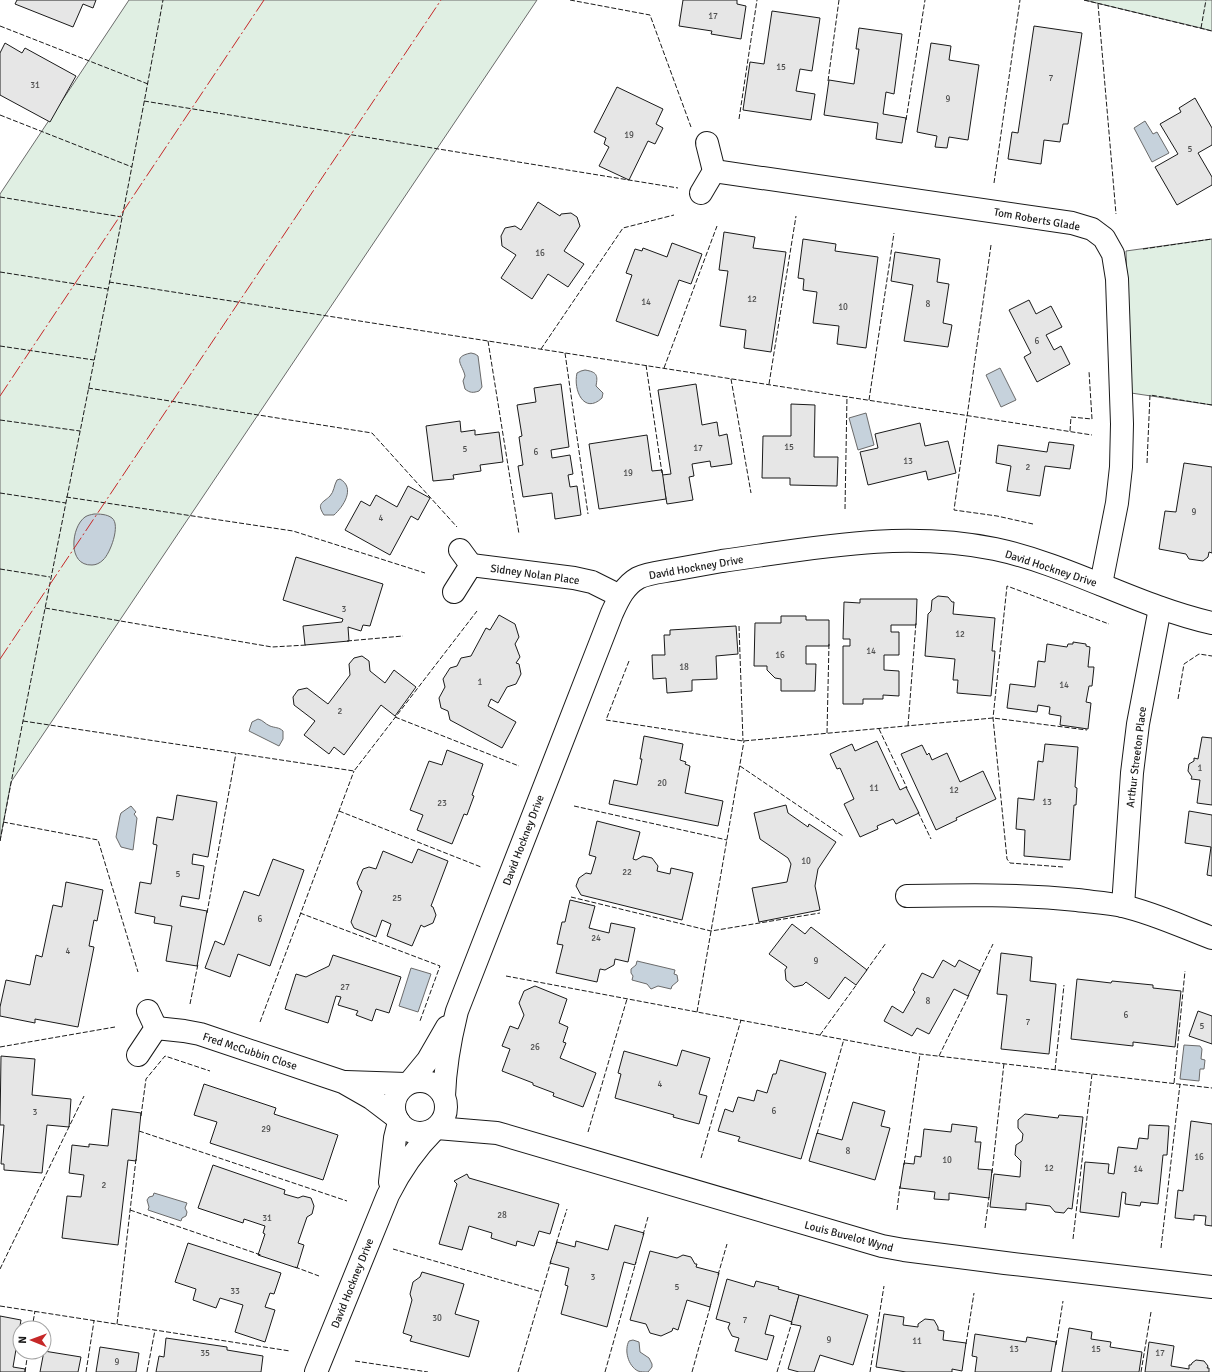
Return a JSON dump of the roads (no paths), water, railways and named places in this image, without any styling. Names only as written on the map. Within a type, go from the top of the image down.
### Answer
[{"type":"street","points":[[701,193],[714,171],[707,143]]},
{"type":"street","name":"Tom Roberts Glade","points":[[714,171],[1072,223],[1092,229],[1104,238],[1113,254],[1117,279],[1122,424],[1121,466],[1117,503],[1101,584]]},
{"type":"street","name":"David Hockney Drive","points":[[445,1099],[446,1064],[457,1011],[559,747],[620,596],[628,586],[638,578],[651,574],[782,552],[875,541],[936,541],[963,544],[1023,556],[1101,584],[1160,608],[1192,619],[1212,623]]},
{"type":"street","name":"Sidney Nolan Place","points":[[454,592],[466,557],[592,582],[620,596]]},
{"type":"street","name":"Arthur Streeton Place","points":[[1123,906],[1132,773],[1138,724],[1160,608]]},
{"type":"street","points":[[907,896],[983,895],[1055,898],[1123,906],[1212,938]]},
{"type":"street","name":"David Hockney Drive","points":[[408,1083],[428,1060],[457,1011]]},
{"type":"street","name":"Fred McCubbin Close","points":[[138,1055],[152,1020],[184,1031],[200,1034],[343,1082],[371,1098],[397,1120]]},
{"type":"street","points":[[422,1080],[433,1084],[437,1087],[445,1099],[446,1114],[441,1124],[435,1129],[426,1133],[411,1132],[404,1128],[397,1120],[394,1102],[396,1095],[400,1089],[408,1083],[422,1080]]},
{"type":"street","name":"Fred McCubbin Close","points":[[343,1082],[408,1083]]},
{"type":"street","name":"Louis Buvelot Wynd","points":[[445,1099],[454,1109],[498,1133],[882,1246],[990,1261],[1212,1286]]},
{"type":"street","name":"David Hockney Drive","points":[[388,1195],[397,1120]]},
{"type":"street","name":"David Hockney Drive","points":[[316,1372],[388,1195],[401,1169],[421,1142],[435,1129]]},
{"type":"street","name":"Louis Buvelot Wynd","points":[[435,1129],[498,1133]]}]
